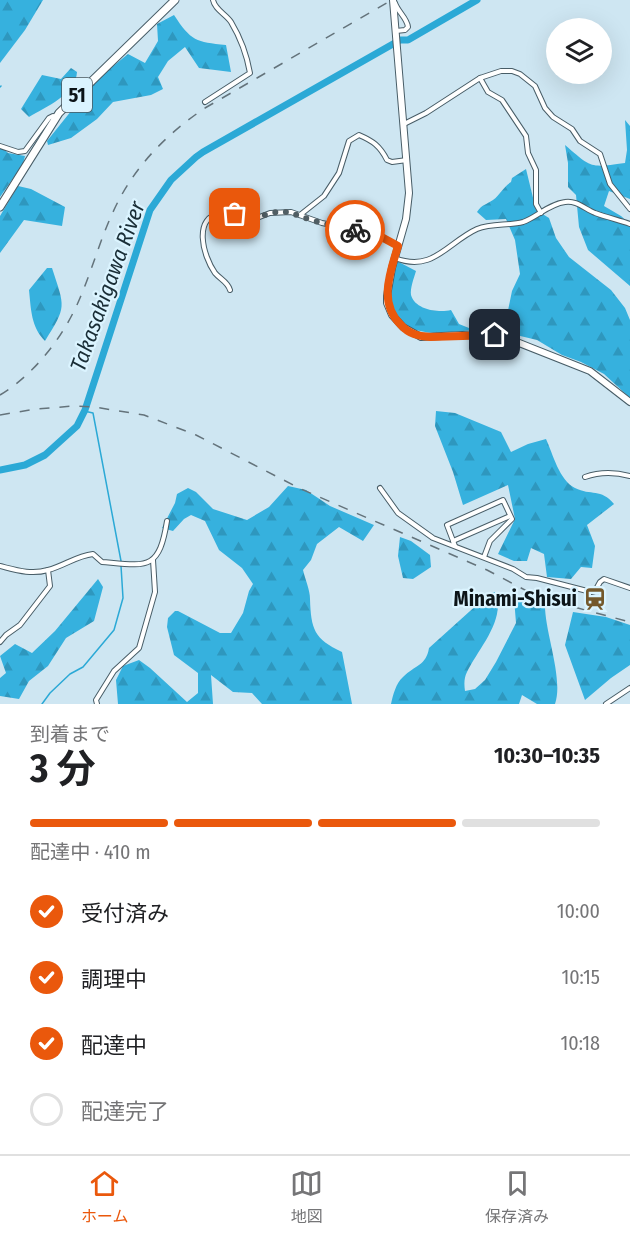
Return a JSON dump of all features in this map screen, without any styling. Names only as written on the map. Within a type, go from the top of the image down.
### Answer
[{"type":"highway","name":"51","points":[[0,207],[56,117],[175,0]]},
{"type":"main road","points":[[394,1],[408,160],[409,199],[388,286],[387,303],[392,315],[408,332],[421,337],[483,334],[504,337],[590,371],[630,402]]},
{"type":"street","points":[[205,102],[250,73],[230,20],[215,7],[213,0]]},
{"type":"street","points":[[394,1],[408,27],[405,30],[396,31]]},
{"type":"street","points":[[404,124],[426,113],[480,78],[501,71],[512,71],[526,78],[539,93],[547,111],[572,129],[580,141],[600,154],[610,184],[630,208]]},
{"type":"street","points":[[480,78],[488,92],[502,100],[525,136],[528,153],[536,170],[536,204],[541,213]]},
{"type":"street","points":[[0,146],[18,152],[25,151],[49,118],[56,117]]},
{"type":"street","points":[[300,214],[324,196],[339,173],[346,150],[353,138],[359,135],[380,147],[387,160],[392,162],[408,160]]},
{"type":"street","points":[[394,258],[413,264],[429,260],[474,230],[525,221],[557,204],[572,202],[591,212],[630,224]]},
{"type":"street","points":[[230,290],[228,284],[214,272],[205,251],[203,232],[208,219],[222,213],[235,214],[247,221],[278,211],[300,214],[322,223],[376,234],[398,246]]},
{"type":"street","points":[[585,477],[595,474],[619,473],[630,476]]},
{"type":"street","points":[[380,488],[398,513],[433,538],[454,543],[526,577],[591,591],[596,591],[604,579],[630,588]]},
{"type":"street","points":[[454,543],[447,525],[503,500],[512,519],[490,542],[484,557]]},
{"type":"street","points":[[454,543],[510,516]]},
{"type":"street","points":[[0,566],[27,572],[48,570],[80,555],[93,554],[102,562],[141,564],[153,560],[158,553],[167,521]]},
{"type":"street","points":[[97,704],[96,700],[114,671],[140,648],[155,592],[153,560]]},
{"type":"street","points":[[0,642],[6,634],[20,626],[50,586],[48,570]]},
{"type":"street","points":[[606,704],[630,688]]},
{"type":"green space","points":[[0,0],[43,0],[25,30],[0,63]]},
{"type":"green space","points":[[174,15],[195,39],[226,45],[231,72],[199,68],[185,47],[168,61],[158,77],[163,89],[151,95],[113,102],[97,119],[71,138],[48,145],[47,141],[96,80],[128,54],[145,63],[158,41],[157,24]]},
{"type":"green space","points":[[71,68],[77,72],[75,80],[59,99],[29,117],[21,109],[42,75],[61,79]]},
{"type":"green space","points":[[625,120],[630,126],[630,199],[609,191],[604,206],[630,224],[630,286],[588,250],[579,227],[576,195],[568,187],[565,145],[586,162],[597,166],[625,163],[627,150]]},
{"type":"green space","points":[[0,145],[8,153],[25,156],[23,164],[0,197]]},
{"type":"green space","points":[[526,169],[536,210],[549,218],[556,238],[569,257],[611,290],[625,308],[630,320],[630,398],[604,374],[562,355],[537,340],[512,334],[505,325],[512,291],[520,274],[515,240],[506,219],[486,220],[477,212],[482,206],[491,202],[511,182],[512,178]]},
{"type":"green space","points":[[18,186],[31,189],[65,207],[62,226],[24,220],[0,253],[0,216]]},
{"type":"green space","points":[[395,260],[416,271],[411,295],[417,304],[434,311],[451,310],[459,324],[474,330],[424,332],[402,324],[395,315],[389,297]]},
{"type":"green space","points":[[47,268],[52,268],[62,306],[45,341],[34,324],[29,290]]},
{"type":"green space","points":[[436,411],[455,413],[501,432],[511,452],[546,439],[561,473],[569,484],[581,490],[605,496],[614,504],[587,525],[595,546],[592,568],[581,567],[571,579],[547,577],[544,554],[531,548],[527,561],[514,561],[498,554],[515,519],[508,485],[463,505],[435,426]]},
{"type":"green space","points":[[288,486],[306,490],[330,506],[374,525],[363,541],[339,527],[317,544],[311,560],[303,570],[309,592],[313,626],[325,642],[342,652],[352,704],[262,704],[252,693],[233,692],[211,675],[213,704],[118,704],[116,680],[123,666],[139,660],[187,702],[198,693],[198,673],[174,655],[167,627],[168,618],[178,611],[220,633],[231,633],[243,613],[253,584],[242,568],[219,550],[205,521],[191,515],[173,531],[162,528],[175,503],[177,494],[188,488],[196,492],[213,509],[247,520],[269,507]]},
{"type":"green space","points":[[400,537],[411,541],[430,555],[431,567],[413,579],[403,578],[398,556]]},
{"type":"green space","points":[[98,579],[103,587],[94,621],[66,638],[48,666],[29,681],[19,699],[0,696],[0,678],[6,673],[0,656],[15,644],[32,653],[55,631]]},
{"type":"green space","points":[[495,592],[498,602],[494,623],[466,674],[465,691],[475,689],[485,680],[496,662],[516,623],[514,598],[541,598],[545,603],[547,627],[556,668],[555,704],[537,704],[522,695],[519,704],[391,704],[398,682],[423,662],[429,648],[490,593]]},
{"type":"green space","points":[[573,612],[606,617],[630,625],[630,665],[585,700],[565,645]]},
{"type":"waterway","name":"Takasakigawa River","points":[[0,470],[25,465],[45,455],[77,426],[85,410],[150,210],[171,180],[203,152],[400,40],[408,40],[477,0]]},
{"type":"waterway","points":[[84,411],[93,413],[121,561]]},
{"type":"waterway","points":[[42,704],[70,674],[83,667],[114,630],[123,598],[121,566]]},
{"type":"railway","points":[[0,395],[36,365],[66,326],[80,298],[108,223],[121,196],[151,154],[177,129],[205,108],[392,0]]},
{"type":"railway","points":[[0,415],[74,406],[144,415],[196,435],[301,489],[487,570],[540,598],[630,622]]},
{"type":"way so far","points":[[235,214],[249,221],[263,214],[284,211],[355,230]]},
{"type":"place","name":"Minami-Shisui","points":[[595,599]]},
{"type":"route","points":[[355,230],[376,234],[398,246],[388,286],[387,303],[392,315],[408,332],[421,337],[495,335]]}]
